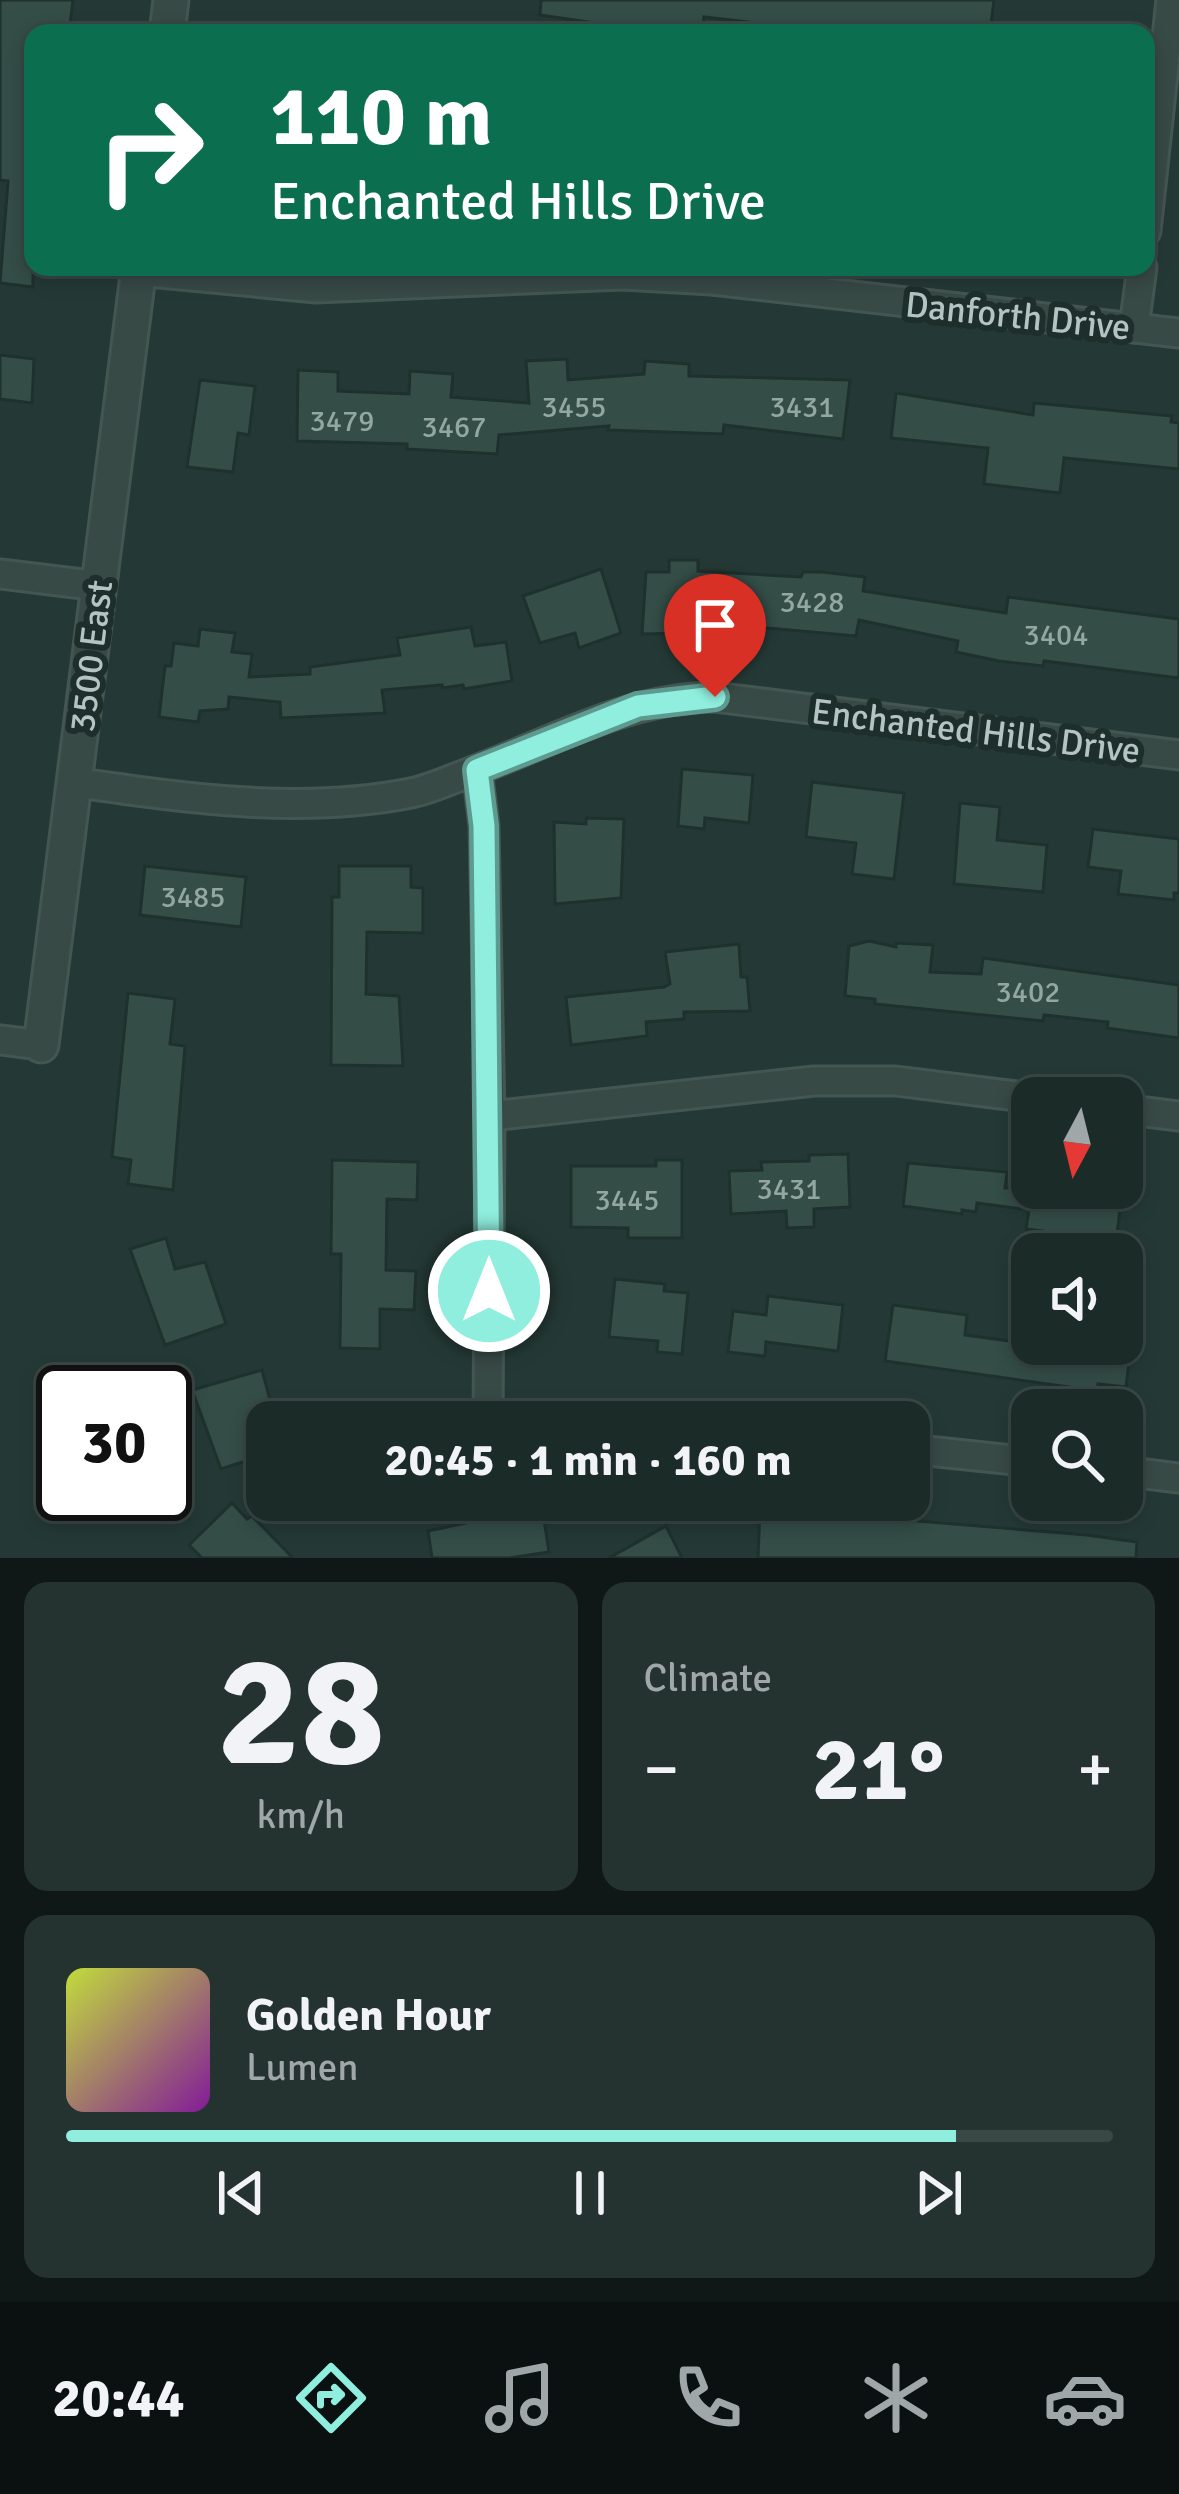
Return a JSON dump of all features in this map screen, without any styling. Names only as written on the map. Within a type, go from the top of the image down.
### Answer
[{"type":"street","points":[[1155,148],[1171,0]]},
{"type":"street","name":"3500 East","points":[[41,1045],[137,276]]},
{"type":"street","name":"Danforth Drive","points":[[204,276],[316,288],[598,276]]},
{"type":"street","name":"Danforth Drive","points":[[640,276],[1179,333]]},
{"type":"street","points":[[1134,328],[1141,276]]},
{"type":"street","points":[[0,574],[99,586]]},
{"type":"street","name":"Enchanted Hills Drive","points":[[74,782],[232,802],[323,803],[413,793],[602,718],[676,698],[715,697],[1179,755]]},
{"type":"street","points":[[477,770],[484,826],[490,1116],[488,1401]]},
{"type":"street","points":[[0,1040],[41,1045]]},
{"type":"street","points":[[490,1116],[814,1081],[896,1082],[1011,1096]]},
{"type":"street","points":[[1143,1112],[1179,1117]]},
{"type":"street","points":[[930,1451],[1011,1460]]},
{"type":"street","points":[[1143,1474],[1179,1478]]},
{"type":"building","points":[[0,0],[73,0],[70,24],[24,24],[24,276],[33,276],[33,287],[0,283],[8,181],[0,180]]},
{"type":"building","points":[[541,0],[994,0],[991,24],[766,24],[704,17],[703,24],[602,24],[540,15]]},
{"type":"building","points":[[0,355],[34,359],[32,403],[0,399]]},
{"type":"building","points":[[567,359],[568,380],[644,374],[645,361],[689,364],[689,376],[850,380],[843,439],[724,425],[723,434],[608,430],[609,426],[499,435],[497,454],[407,449],[407,444],[297,441],[298,370],[338,372],[338,391],[409,394],[410,371],[453,374],[451,397],[529,403],[526,361]]},
{"type":"building","points":[[200,380],[255,386],[249,435],[238,433],[233,472],[187,467]]},
{"type":"building","points":[[896,393],[1033,415],[1034,403],[1172,416],[1171,422],[1179,423],[1179,469],[1064,458],[1060,493],[984,484],[988,448],[891,438]]},
{"type":"building","points":[[669,560],[698,560],[698,571],[865,577],[863,591],[1006,613],[1008,597],[1179,619],[1179,678],[1044,661],[1043,666],[999,661],[956,652],[958,641],[859,620],[856,636],[734,625],[734,632],[642,634],[646,572],[669,572]]},
{"type":"building","points":[[601,569],[621,633],[579,648],[575,633],[540,643],[523,596]]},
{"type":"building","points":[[471,627],[475,646],[506,642],[512,681],[464,689],[463,685],[442,685],[382,690],[385,713],[281,718],[280,702],[229,697],[228,709],[200,711],[198,722],[159,717],[165,666],[171,666],[174,643],[198,646],[200,629],[235,633],[232,652],[252,654],[249,677],[310,674],[310,667],[400,655],[397,638]]},
{"type":"building","points":[[682,769],[753,775],[749,823],[705,818],[704,829],[678,826]]},
{"type":"building","points":[[812,782],[904,793],[894,879],[852,874],[856,843],[806,837]]},
{"type":"building","points":[[960,803],[1000,807],[997,840],[1047,845],[1043,892],[954,884]]},
{"type":"building","points":[[586,818],[624,819],[621,898],[555,904],[554,822],[586,824]]},
{"type":"building","points":[[1093,829],[1179,839],[1179,893],[1174,893],[1174,900],[1118,894],[1121,871],[1088,867]]},
{"type":"building","points":[[145,866],[246,877],[241,927],[140,915]]},
{"type":"building","points":[[339,866],[411,866],[411,887],[423,888],[423,933],[367,932],[366,994],[399,996],[403,1066],[331,1065],[332,897],[339,897]]},
{"type":"building","points":[[869,941],[896,947],[896,943],[933,945],[930,972],[981,974],[983,958],[1179,985],[1179,1038],[1107,1028],[1108,1022],[1044,1015],[1043,1021],[875,1004],[875,999],[845,996],[849,946]]},
{"type":"building","points":[[739,944],[750,1011],[684,1012],[684,1019],[646,1022],[647,1036],[571,1045],[566,997],[664,987],[670,984],[665,952]]},
{"type":"building","points":[[128,993],[175,999],[170,1044],[185,1046],[173,1190],[128,1184],[131,1160],[112,1157]]},
{"type":"building","points":[[848,1154],[850,1207],[814,1209],[814,1227],[787,1228],[786,1211],[731,1214],[729,1171],[762,1170],[761,1162],[809,1161],[809,1155]]},
{"type":"building","points":[[332,1160],[418,1162],[417,1200],[387,1199],[386,1270],[416,1271],[414,1310],[380,1309],[380,1349],[340,1348],[341,1254],[331,1254]]},
{"type":"building","points":[[656,1160],[682,1160],[682,1238],[628,1238],[628,1228],[571,1227],[571,1166],[656,1166]]},
{"type":"building","points":[[908,1163],[1007,1172],[1005,1188],[1011,1188],[1011,1208],[977,1203],[976,1212],[962,1210],[962,1214],[903,1206]]},
{"type":"building","points":[[1022,1209],[1120,1209],[1117,1233],[1026,1229],[1029,1210]]},
{"type":"building","points":[[166,1238],[175,1269],[205,1262],[226,1324],[165,1345],[130,1249]]},
{"type":"building","points":[[615,1279],[665,1284],[664,1291],[688,1293],[682,1354],[657,1352],[658,1341],[609,1337]]},
{"type":"building","points":[[768,1296],[843,1305],[838,1351],[766,1342],[765,1356],[728,1352],[733,1311],[766,1315]]},
{"type":"building","points":[[893,1305],[967,1315],[965,1335],[1011,1341],[1011,1365],[1129,1365],[1126,1387],[1098,1384],[1097,1389],[1083,1389],[885,1361]]},
{"type":"building","points":[[262,1370],[270,1401],[246,1401],[246,1461],[221,1469],[192,1390]]},
{"type":"building","points":[[232,1503],[246,1521],[257,1521],[293,1558],[202,1558],[189,1545]]},
{"type":"building","points":[[476,1521],[544,1521],[549,1552],[509,1558],[432,1558],[428,1531]]},
{"type":"building","points":[[759,1521],[917,1521],[1137,1542],[1136,1558],[758,1558]]},
{"type":"building","points":[[666,1526],[682,1558],[609,1558]]},
{"type":"route","points":[[489,1291],[484,826],[477,770],[638,706],[715,697]]}]
